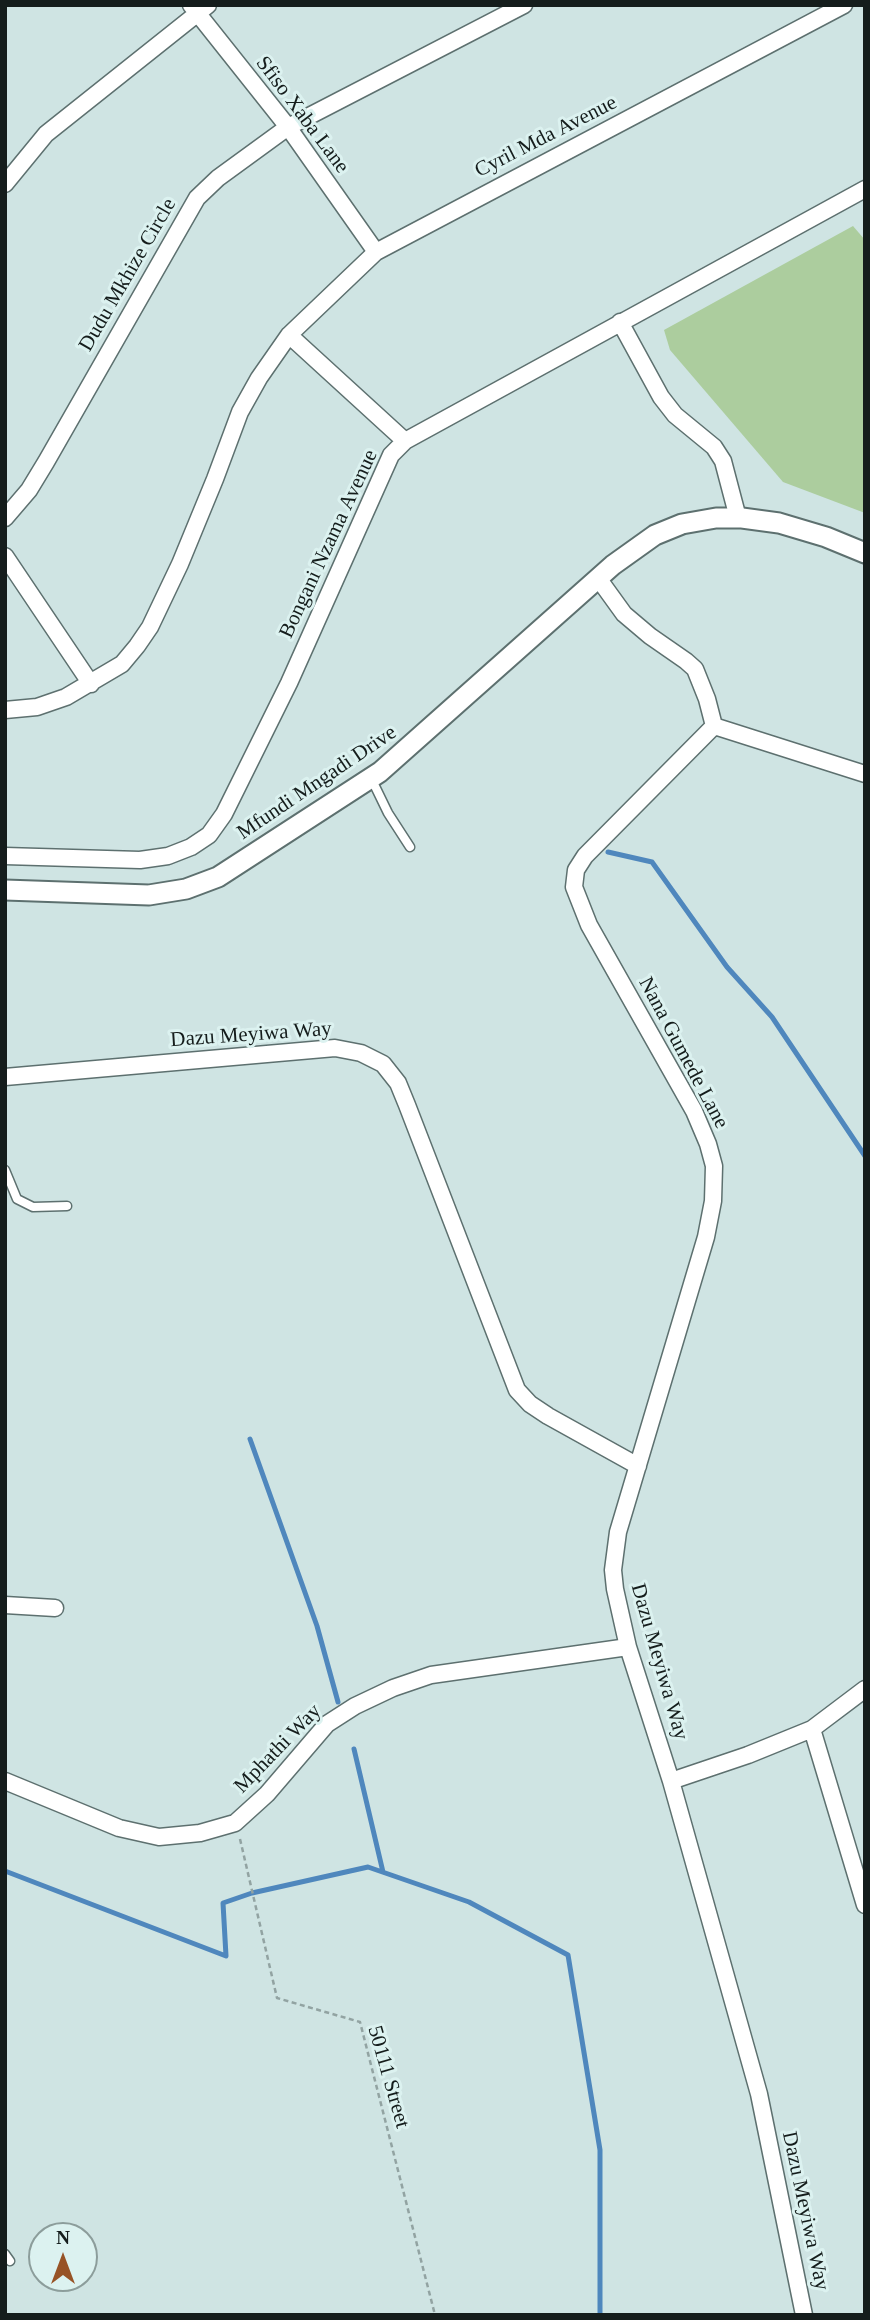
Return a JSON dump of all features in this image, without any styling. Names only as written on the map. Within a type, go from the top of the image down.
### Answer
[{"type":"street","name":"Dudu Mkhize Circle","points":[[5,517],[29,490],[197,198],[218,178],[288,127],[524,5]]},
{"type":"street","name":"Cyril Mda Avenue","points":[[5,710],[37,707],[66,697],[122,664],[150,627],[190,540],[240,412],[259,378],[289,335],[376,252],[844,5]]},
{"type":"street","name":"Sfiso Xaba Lane","points":[[199,8],[288,127],[376,252]]},
{"type":"street","points":[[5,184],[46,134],[199,8]]},
{"type":"street","name":"Bongani Nzama Avenue","points":[[5,856],[140,860],[168,856],[191,848],[209,835],[224,814],[289,683],[391,455],[405,440],[865,189]]},
{"type":"street","points":[[620,322],[661,397],[675,415],[713,447],[723,461],[738,518]]},
{"type":"street","points":[[289,335],[405,440]]},
{"type":"street","name":"Mfundi Mngadi Drive","points":[[5,890],[149,895],[186,889],[218,877],[371,778],[412,746],[598,578],[655,535],[682,524],[716,518],[779,523],[826,537],[865,553]]},
{"type":"street","points":[[5,556],[91,684]]},
{"type":"street","points":[[598,578],[629,619],[695,669],[714,726],[865,774]]},
{"type":"street","name":"Nana Gumede Lane","points":[[638,1466],[706,1237],[713,1201],[714,1166],[694,1111],[580,907],[574,887],[576,870],[585,856],[714,726]]},
{"type":"street","name":"Dazu Meyiwa Way","points":[[5,1077],[335,1048],[361,1053],[383,1064],[398,1083],[517,1390],[530,1404],[548,1416],[638,1466],[614,1553],[615,1589],[628,1647],[671,1780],[759,2094],[804,2315]]},
{"type":"street","points":[[5,1605],[55,1608]]},
{"type":"street","name":"Mphathi Way","points":[[5,1782],[119,1828],[159,1837],[200,1833],[236,1823],[267,1794],[327,1724],[355,1706],[393,1688],[431,1675],[628,1647]]},
{"type":"street","points":[[671,1780],[748,1755],[812,1729],[865,1689]]},
{"type":"street","points":[[812,1729],[865,1905]]},
{"type":"lane","points":[[371,778],[388,813],[410,847]]},
{"type":"lane","points":[[5,1170],[17,1199],[33,1206],[67,1206]]},
{"type":"path","name":"50111 Street","points":[[236,1823],[277,1998],[360,2022],[435,2315]]},
{"type":"green space","points":[[853,226],[865,240],[865,513],[783,482],[670,350],[664,330]]},
{"type":"waterway","points":[[608,852],[652,862],[727,967],[772,1017],[865,1156]]},
{"type":"waterway","points":[[250,1439],[317,1626],[338,1702]]},
{"type":"waterway","points":[[354,1749],[383,1872]]},
{"type":"waterway","points":[[5,1871],[226,1956],[223,1903],[252,1893],[368,1867],[469,1902],[568,1955],[600,2150],[600,2315]]}]
